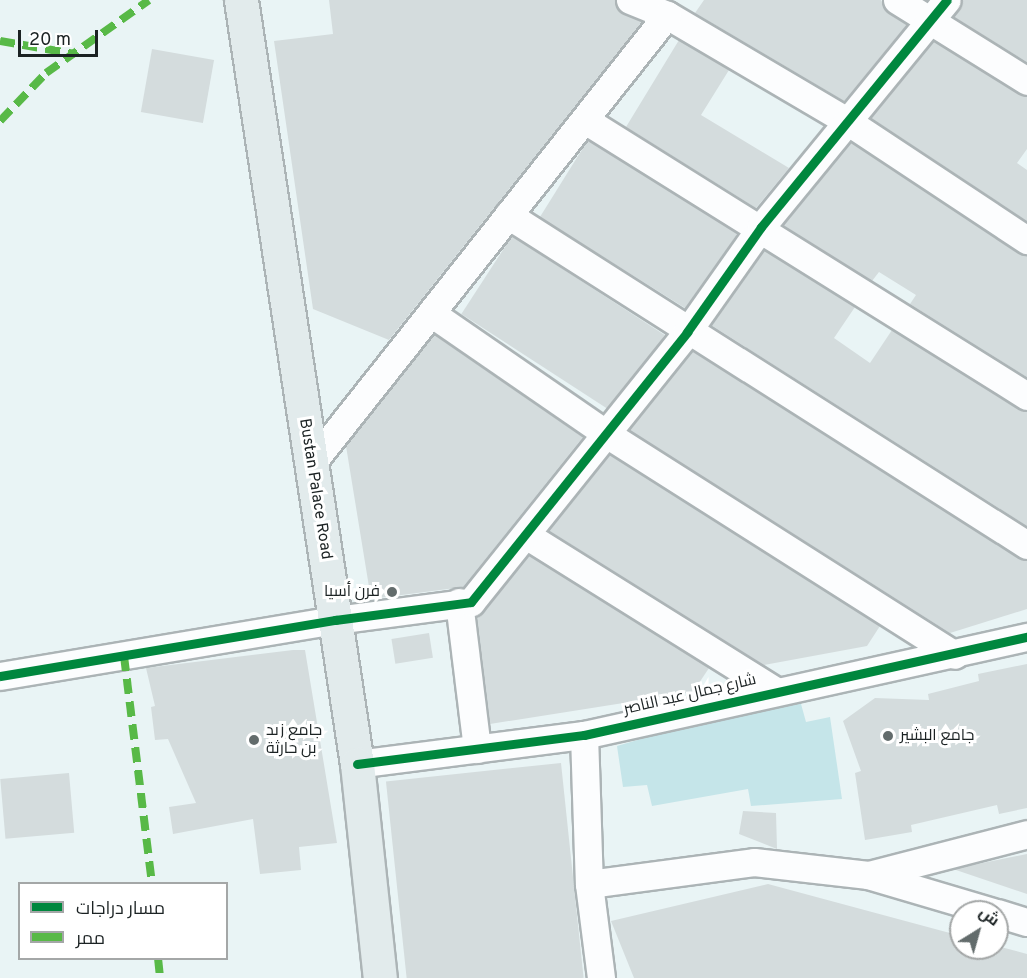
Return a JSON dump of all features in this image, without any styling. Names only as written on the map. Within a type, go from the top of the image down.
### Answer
[{"type":"main road","name":"Bustan Palace Road","points":[[241,0],[357,764],[380,978]]},
{"type":"street","points":[[630,0],[667,15],[847,121],[1027,240]]},
{"type":"street","points":[[897,0],[939,10],[1027,81]]},
{"type":"street","points":[[0,676],[335,620],[471,602],[687,332],[761,227],[939,10]]},
{"type":"street","points":[[311,464],[667,15]]},
{"type":"street","points":[[585,120],[761,227],[1027,396]]},
{"type":"street","points":[[508,215],[687,332],[1027,545]]},
{"type":"street","points":[[431,313],[605,433],[955,655]]},
{"type":"street","points":[[526,535],[774,690]]},
{"type":"street","points":[[459,602],[477,749]]},
{"type":"street","name":"شارع جمال عبد الناصر","points":[[357,764],[584,735],[774,690],[955,655],[1027,638]]},
{"type":"street","points":[[584,735],[589,884],[601,978]]},
{"type":"street","points":[[868,875],[1027,834]]},
{"type":"street","points":[[589,884],[754,862],[868,875],[952,900]]},
{"type":"street","points":[[1009,917],[1027,922]]},
{"type":"shaded area","points":[[798,693],[806,722],[830,717],[842,799],[751,806],[748,789],[652,806],[647,785],[623,787],[617,746]]},
{"type":"building","points":[[329,0],[615,0],[618,10],[642,22],[389,340],[313,309],[274,41],[333,34]]},
{"type":"building","points":[[704,0],[881,0],[888,13],[907,25],[844,101],[695,13]]},
{"type":"building","points":[[962,0],[1027,0],[1027,62],[954,17]]},
{"type":"building","points":[[679,40],[729,70],[701,115],[789,168],[756,208],[626,127]]},
{"type":"building","points":[[934,41],[1027,97],[1027,149],[1017,163],[1027,170],[1027,221],[871,118]]},
{"type":"building","points":[[152,49],[214,60],[203,123],[141,112]]},
{"type":"building","points":[[588,140],[737,233],[689,310],[540,217]]},
{"type":"building","points":[[851,142],[1027,256],[1027,377],[910,304],[916,295],[879,272],[872,281],[783,225]]},
{"type":"building","points":[[512,236],[665,335],[614,413],[461,314]]},
{"type":"building","points":[[764,250],[855,307],[834,338],[870,363],[892,330],[1027,412],[1027,526],[711,325]]},
{"type":"building","points":[[434,334],[583,437],[463,587],[371,599],[346,446]]},
{"type":"building","points":[[692,351],[1027,561],[1027,609],[950,633],[629,430]]},
{"type":"building","points":[[609,454],[880,626],[867,646],[764,665],[548,530]]},
{"type":"building","points":[[529,555],[709,668],[693,692],[490,724],[477,616]]},
{"type":"building","points":[[429,633],[433,658],[395,664],[391,639]]},
{"type":"building","name":"جامع زيد بن حارثة","points":[[305,650],[337,843],[299,847],[301,870],[260,874],[253,819],[173,834],[169,807],[196,803],[168,739],[155,740],[151,707],[155,706],[146,668]]},
{"type":"building","points":[[1027,664],[1027,808],[999,814],[997,805],[911,825],[912,832],[865,840],[855,773],[861,771],[843,721],[875,698],[929,700],[928,694],[979,681],[978,674]]},
{"type":"building","points":[[561,763],[584,978],[407,978],[386,781]]},
{"type":"building","points":[[69,773],[74,833],[5,839],[0,779]]},
{"type":"building","points":[[743,811],[776,813],[777,849],[739,834]]},
{"type":"building","points":[[1027,854],[1027,894],[953,869]]},
{"type":"building","points":[[768,884],[949,933],[949,960],[1009,960],[1009,949],[1027,954],[1027,978],[634,978],[611,921]]},
{"type":"marked path","points":[[0,121],[46,73],[149,0]]},
{"type":"marked path","points":[[0,41],[75,54]]},
{"type":"marked path","points":[[124,656],[152,882]]},
{"type":"marked path","points":[[158,960],[160,978]]},
{"type":"cycle path","points":[[0,676],[335,620],[471,602],[687,332],[761,227],[947,0]]},
{"type":"cycle path","points":[[357,764],[584,735],[1027,637]]},
{"type":"place","name":"فرن أسيا","points":[[392,592]]},
{"type":"place","name":"جامع البشير","points":[[888,736]]},
{"type":"place","name":"جامع زيد بن حارثة","points":[[254,740]]}]
